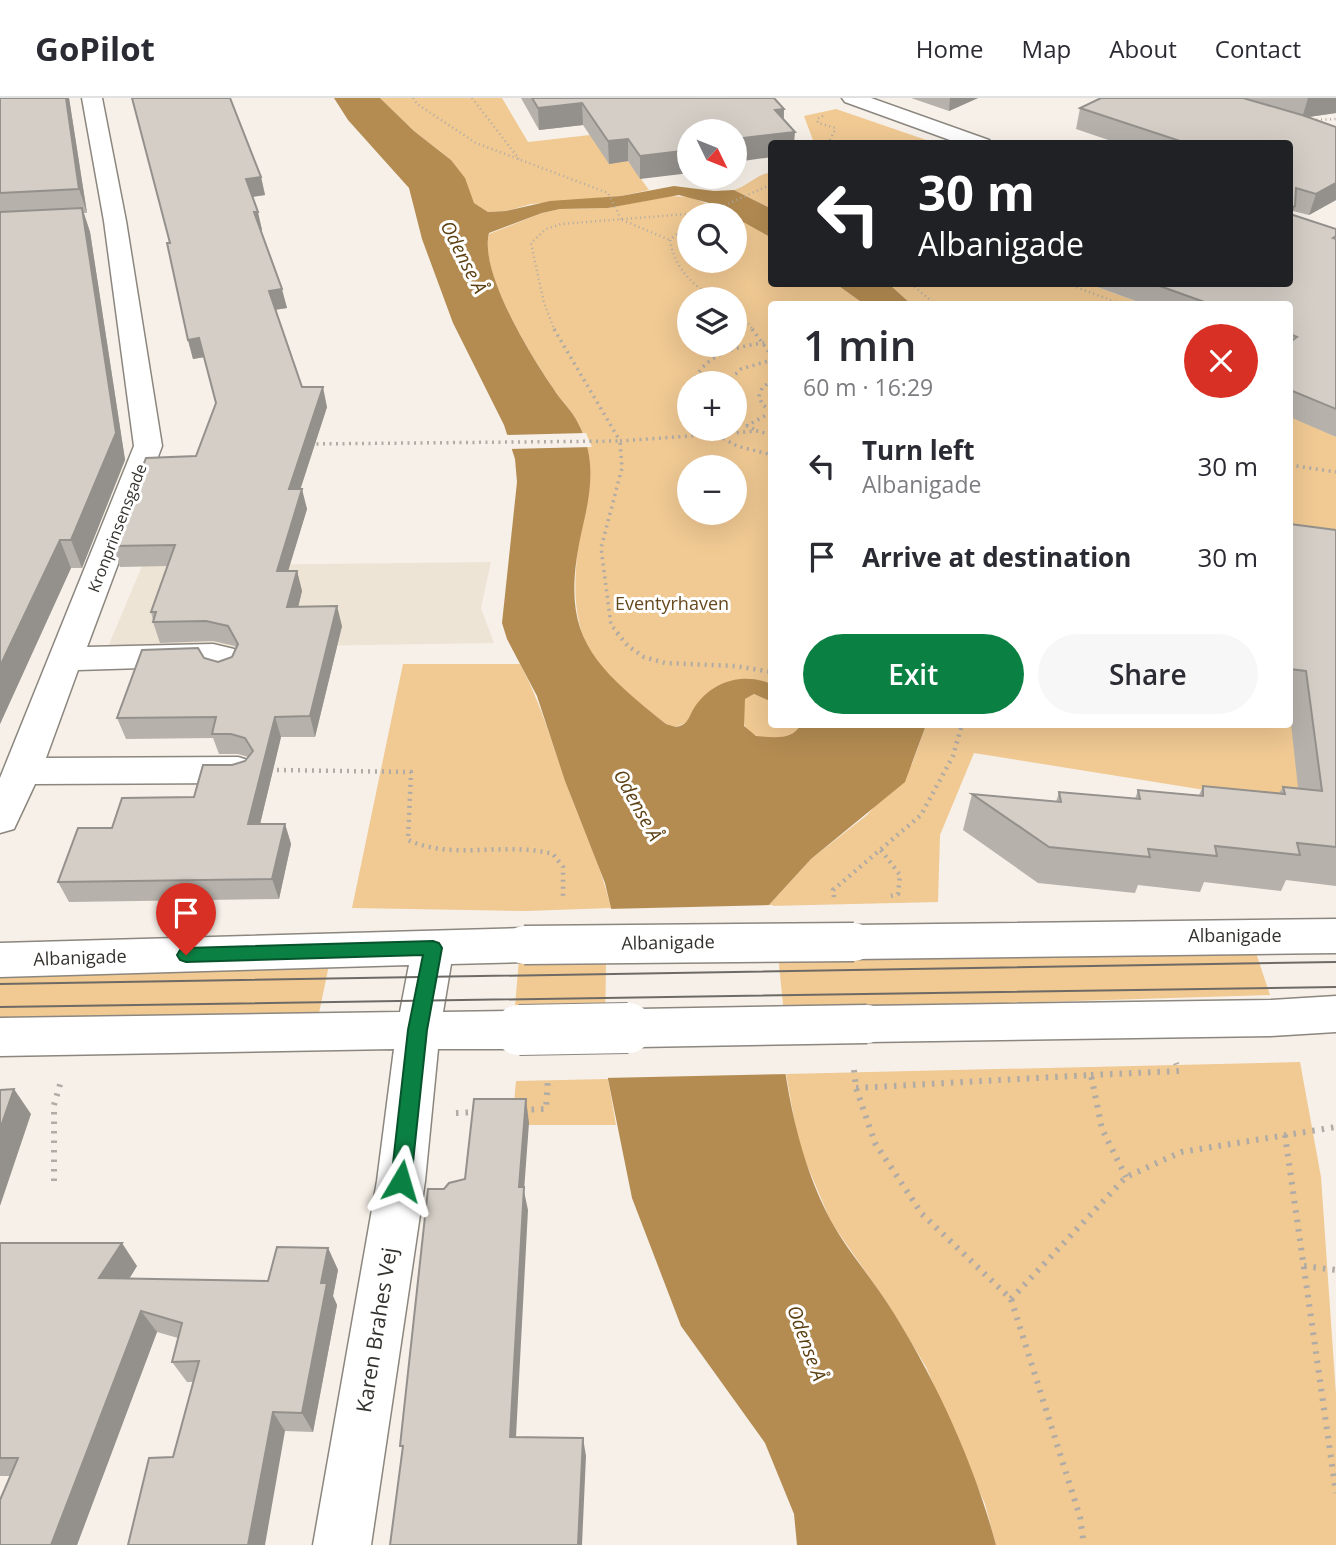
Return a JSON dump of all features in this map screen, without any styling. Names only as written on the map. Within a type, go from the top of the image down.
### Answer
[{"type":"street","name":"Kronprinsensgade","points":[[0,819],[22,771],[148,446],[106,221],[92,98]]},
{"type":"street","points":[[852,98],[971,140]]},
{"type":"street","points":[[66,659],[214,655],[222,657],[224,668]]},
{"type":"street","points":[[22,771],[252,770]]},
{"type":"street","name":"Albanigade","points":[[0,960],[524,945],[1336,936]]},
{"type":"street","name":"Karen Brahes Vej","points":[[342,1545],[401,1181],[418,1030],[433,948]]},
{"type":"street","points":[[0,1037],[267,1031],[519,1030],[860,1043],[1336,1014]]},
{"type":"path","points":[[413,98],[427,111],[475,143],[608,193],[621,219]]},
{"type":"path","points":[[472,98],[519,160]]},
{"type":"path","points":[[1311,120],[1336,119]]},
{"type":"path","points":[[818,123],[836,128],[830,140]]},
{"type":"path","points":[[730,203],[768,186]]},
{"type":"path","points":[[677,215],[561,224],[546,229],[531,243],[544,303],[557,337],[620,441],[622,468],[601,548],[611,625],[628,646],[644,657],[665,663],[735,666],[768,671]]},
{"type":"path","points":[[621,219],[670,240]]},
{"type":"path","points":[[670,240],[677,234]]},
{"type":"path","points":[[670,240],[672,257],[690,283],[696,287]]},
{"type":"path","points":[[915,287],[931,301]]},
{"type":"path","points":[[1076,287],[1113,301]]},
{"type":"path","points":[[747,322],[768,351]]},
{"type":"path","points":[[699,371],[708,361],[724,353],[768,342]]},
{"type":"path","points":[[739,371],[768,359]]},
{"type":"path","points":[[768,383],[760,390],[758,397],[768,410]]},
{"type":"path","points":[[747,425],[768,414]]},
{"type":"path","points":[[747,426],[768,434]]},
{"type":"path","points":[[747,432],[758,431]]},
{"type":"path","points":[[310,444],[620,441],[677,437]]},
{"type":"path","points":[[726,441],[768,454]]},
{"type":"path","points":[[1293,465],[1336,472]]},
{"type":"path","points":[[834,904],[833,890],[921,815],[953,756],[961,728]]},
{"type":"path","points":[[252,770],[411,772],[408,840],[416,845],[435,848],[526,848],[553,854],[563,867],[562,902]]},
{"type":"path","points":[[881,850],[900,875]]},
{"type":"path","points":[[860,1043],[856,1088],[875,1143],[922,1214],[1012,1299],[1080,1517],[1084,1545]]},
{"type":"path","points":[[856,1088],[1179,1071]]},
{"type":"path","points":[[1091,1075],[1102,1129],[1126,1177]]},
{"type":"path","points":[[54,1105],[54,1181]]},
{"type":"path","points":[[518,1110],[545,1109]]},
{"type":"path","points":[[449,1113],[490,1111]]},
{"type":"path","points":[[1012,1299],[1126,1177],[1181,1152],[1336,1127]]},
{"type":"path","points":[[1285,1135],[1336,1493]]},
{"type":"path","points":[[1304,1266],[1336,1270]]},
{"type":"shaded area","points":[[491,562],[481,608],[494,643],[107,649],[142,566]]},
{"type":"green space","points":[[380,98],[502,98],[528,142],[590,135],[628,161],[649,190],[621,196],[531,204],[506,211],[488,212],[474,203],[451,160],[414,131]]},
{"type":"green space","points":[[836,109],[926,140],[813,140],[804,116]]},
{"type":"green space","points":[[768,173],[768,207],[734,190],[747,189],[747,184]]},
{"type":"green space","name":"Eventyrhaven","points":[[668,196],[690,197],[705,203],[677,203],[677,273],[747,273],[747,222],[768,236],[768,287],[840,287],[860,301],[768,301],[768,682],[694,708],[687,722],[676,727],[666,724],[609,677],[594,658],[583,637],[578,616],[576,570],[588,469],[586,443],[575,418],[520,335],[499,291],[488,250],[489,234],[542,213],[560,209],[608,208]]},
{"type":"green space","points":[[892,287],[1097,287],[1136,301],[908,301]]},
{"type":"green space","points":[[1293,417],[1336,437],[1336,569],[1293,563]]},
{"type":"green space","points":[[403,664],[520,664],[545,721],[602,875],[611,908],[526,911],[352,908]]},
{"type":"green space","points":[[754,694],[768,700],[768,728],[798,728],[791,734],[778,738],[749,733],[744,722],[745,699]]},
{"type":"green space","points":[[1293,715],[1336,811],[974,753],[940,835],[938,902],[768,906],[811,859],[867,815],[912,764],[925,728],[1293,728]]},
{"type":"green space","points":[[1256,953],[1270,995],[514,1018],[519,959]]},
{"type":"green space","points":[[330,960],[318,1018],[0,1023],[0,968]]},
{"type":"green space","points":[[1300,1062],[1321,1177],[1336,1395],[1336,1545],[996,1545],[985,1504],[926,1367],[888,1304],[831,1222],[799,1146],[786,1074]]},
{"type":"green space","points":[[608,1079],[616,1125],[512,1125],[516,1081]]},
{"type":"water","name":"Odense Å","points":[[334,98],[380,98],[414,131],[451,160],[465,178],[474,203],[488,212],[506,211],[550,201],[621,196],[674,186],[677,189],[734,190],[768,207],[768,236],[747,224],[747,203],[709,203],[679,195],[608,208],[560,209],[489,233],[488,250],[499,291],[520,335],[575,418],[587,447],[590,483],[577,558],[574,590],[577,616],[584,639],[597,660],[615,680],[666,724],[676,727],[685,723],[701,699],[719,685],[728,681],[750,679],[768,683],[768,700],[754,694],[745,699],[744,726],[756,736],[787,736],[798,728],[925,728],[905,782],[811,859],[768,906],[784,1067],[801,1146],[814,1184],[837,1232],[888,1304],[937,1390],[976,1482],[996,1545],[797,1545],[794,1514],[765,1443],[681,1326],[632,1198],[608,1079],[611,908],[605,883],[565,781],[537,696],[507,639],[502,623],[517,482],[515,459],[504,425],[453,323],[422,239],[409,188],[348,120]]},
{"type":"water","points":[[840,287],[892,287],[908,301],[860,301]]},
{"type":"pier","points":[[586,433],[592,447],[508,449],[504,435]]},
{"type":"pier","points":[[773,905],[790,1074],[604,1078],[607,909]]},
{"type":"building","points":[[0,98],[66,98],[79,189],[0,193]]},
{"type":"building","points":[[132,98],[230,98],[261,177],[246,179],[258,212],[254,212],[282,289],[269,291],[302,387],[323,387],[289,489],[302,489],[277,571],[297,571],[287,607],[337,606],[310,716],[275,717],[248,824],[285,824],[272,879],[58,882],[78,828],[112,828],[122,798],[194,797],[203,765],[232,765],[245,761],[253,751],[245,738],[231,734],[212,734],[216,717],[117,718],[142,650],[198,648],[204,658],[218,662],[232,657],[238,644],[228,626],[206,621],[153,622],[156,612],[151,612],[175,545],[112,546],[146,458],[196,456],[216,403],[199,338],[188,340],[167,243],[170,243]]},
{"type":"building","points":[[532,98],[774,98],[784,109],[775,110],[795,132],[747,138],[747,119],[677,119],[677,152],[640,156],[628,139],[608,141],[582,103],[538,108]]},
{"type":"building","points":[[1101,98],[1243,98],[1302,115],[1336,127],[1336,183],[1316,194],[1296,188],[1293,207],[1293,140],[1177,140],[1080,108]]},
{"type":"building","points":[[82,208],[116,433],[71,540],[60,540],[0,666],[0,212]]},
{"type":"building","points":[[1293,215],[1336,229],[1336,236],[1333,238],[1336,239],[1336,409],[1293,391],[1293,340],[1297,337],[1293,335],[1293,301],[1202,301],[1162,287],[1293,287]]},
{"type":"building","points":[[1293,524],[1336,530],[1336,847],[1297,843],[1300,855],[1215,846],[1217,856],[1148,849],[1150,857],[1049,847],[972,794],[1061,802],[1059,792],[1140,799],[1138,790],[1203,796],[1203,786],[1285,794],[1283,787],[1322,791],[1306,671],[1293,669]]},
{"type":"building","points":[[14,1089],[0,1129],[0,1090]]},
{"type":"building","points":[[474,1099],[526,1099],[519,1187],[524,1187],[510,1437],[583,1438],[578,1545],[390,1545],[403,1446],[400,1446],[428,1189],[444,1189],[449,1183],[465,1179]]},
{"type":"building","points":[[0,1243],[122,1243],[99,1278],[268,1281],[277,1247],[328,1248],[321,1283],[327,1283],[302,1413],[273,1412],[248,1545],[128,1545],[149,1458],[173,1457],[199,1361],[172,1362],[182,1323],[141,1311],[51,1545],[0,1545],[0,1500],[18,1458],[0,1458]]},
{"type":"tram line","points":[[0,984],[1336,962]]},
{"type":"tram line","points":[[0,1007],[1336,987]]},
{"type":"route","points":[[186,955],[433,948],[418,1030],[401,1181]]}]
